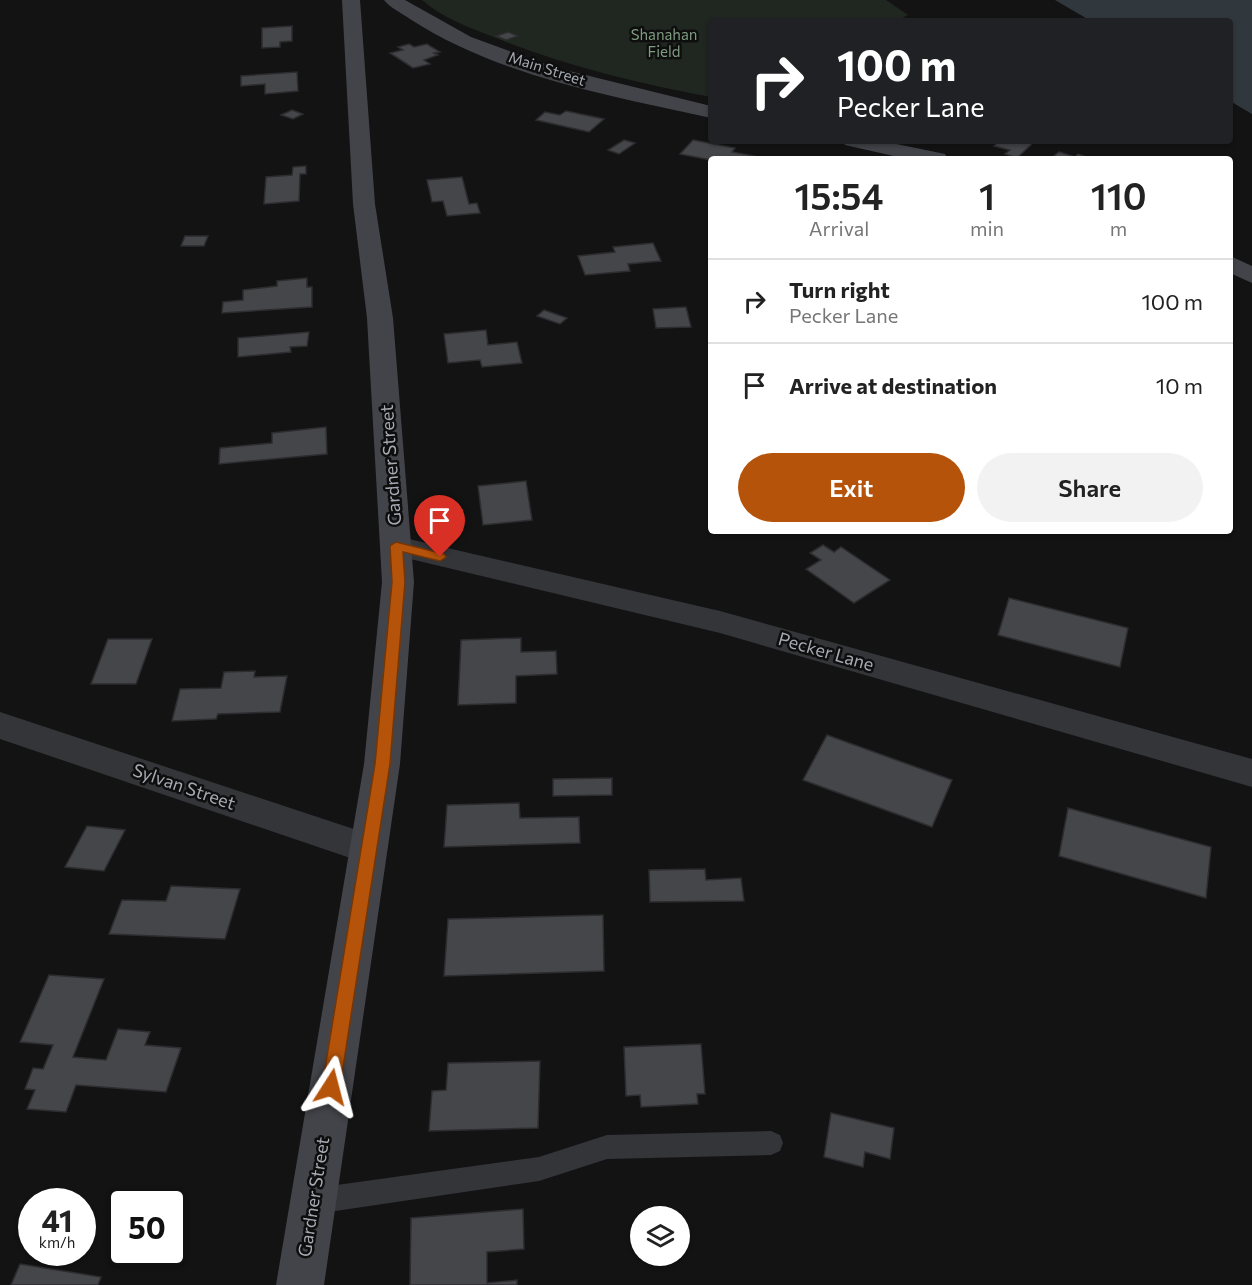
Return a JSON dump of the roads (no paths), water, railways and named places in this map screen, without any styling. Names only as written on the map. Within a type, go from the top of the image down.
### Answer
[{"type":"main road","name":"Gardner Street","points":[[300,1285],[382,764],[398,582],[380,318],[364,204],[351,0]]},
{"type":"main road","name":"Main Street","points":[[393,0],[446,30],[529,65],[591,84],[708,111]]},
{"type":"main road","points":[[866,144],[924,156]]},
{"type":"main road","points":[[1233,265],[1252,276]]},
{"type":"street","name":"Pecker Lane","points":[[396,546],[720,622],[1252,773]]},
{"type":"street","name":"Sylvan Street","points":[[0,725],[368,849]]},
{"type":"lane","points":[[313,1202],[539,1168],[607,1147],[771,1143]]},
{"type":"park label","name":"Shanahan Field","points":[[664,44]]}]
